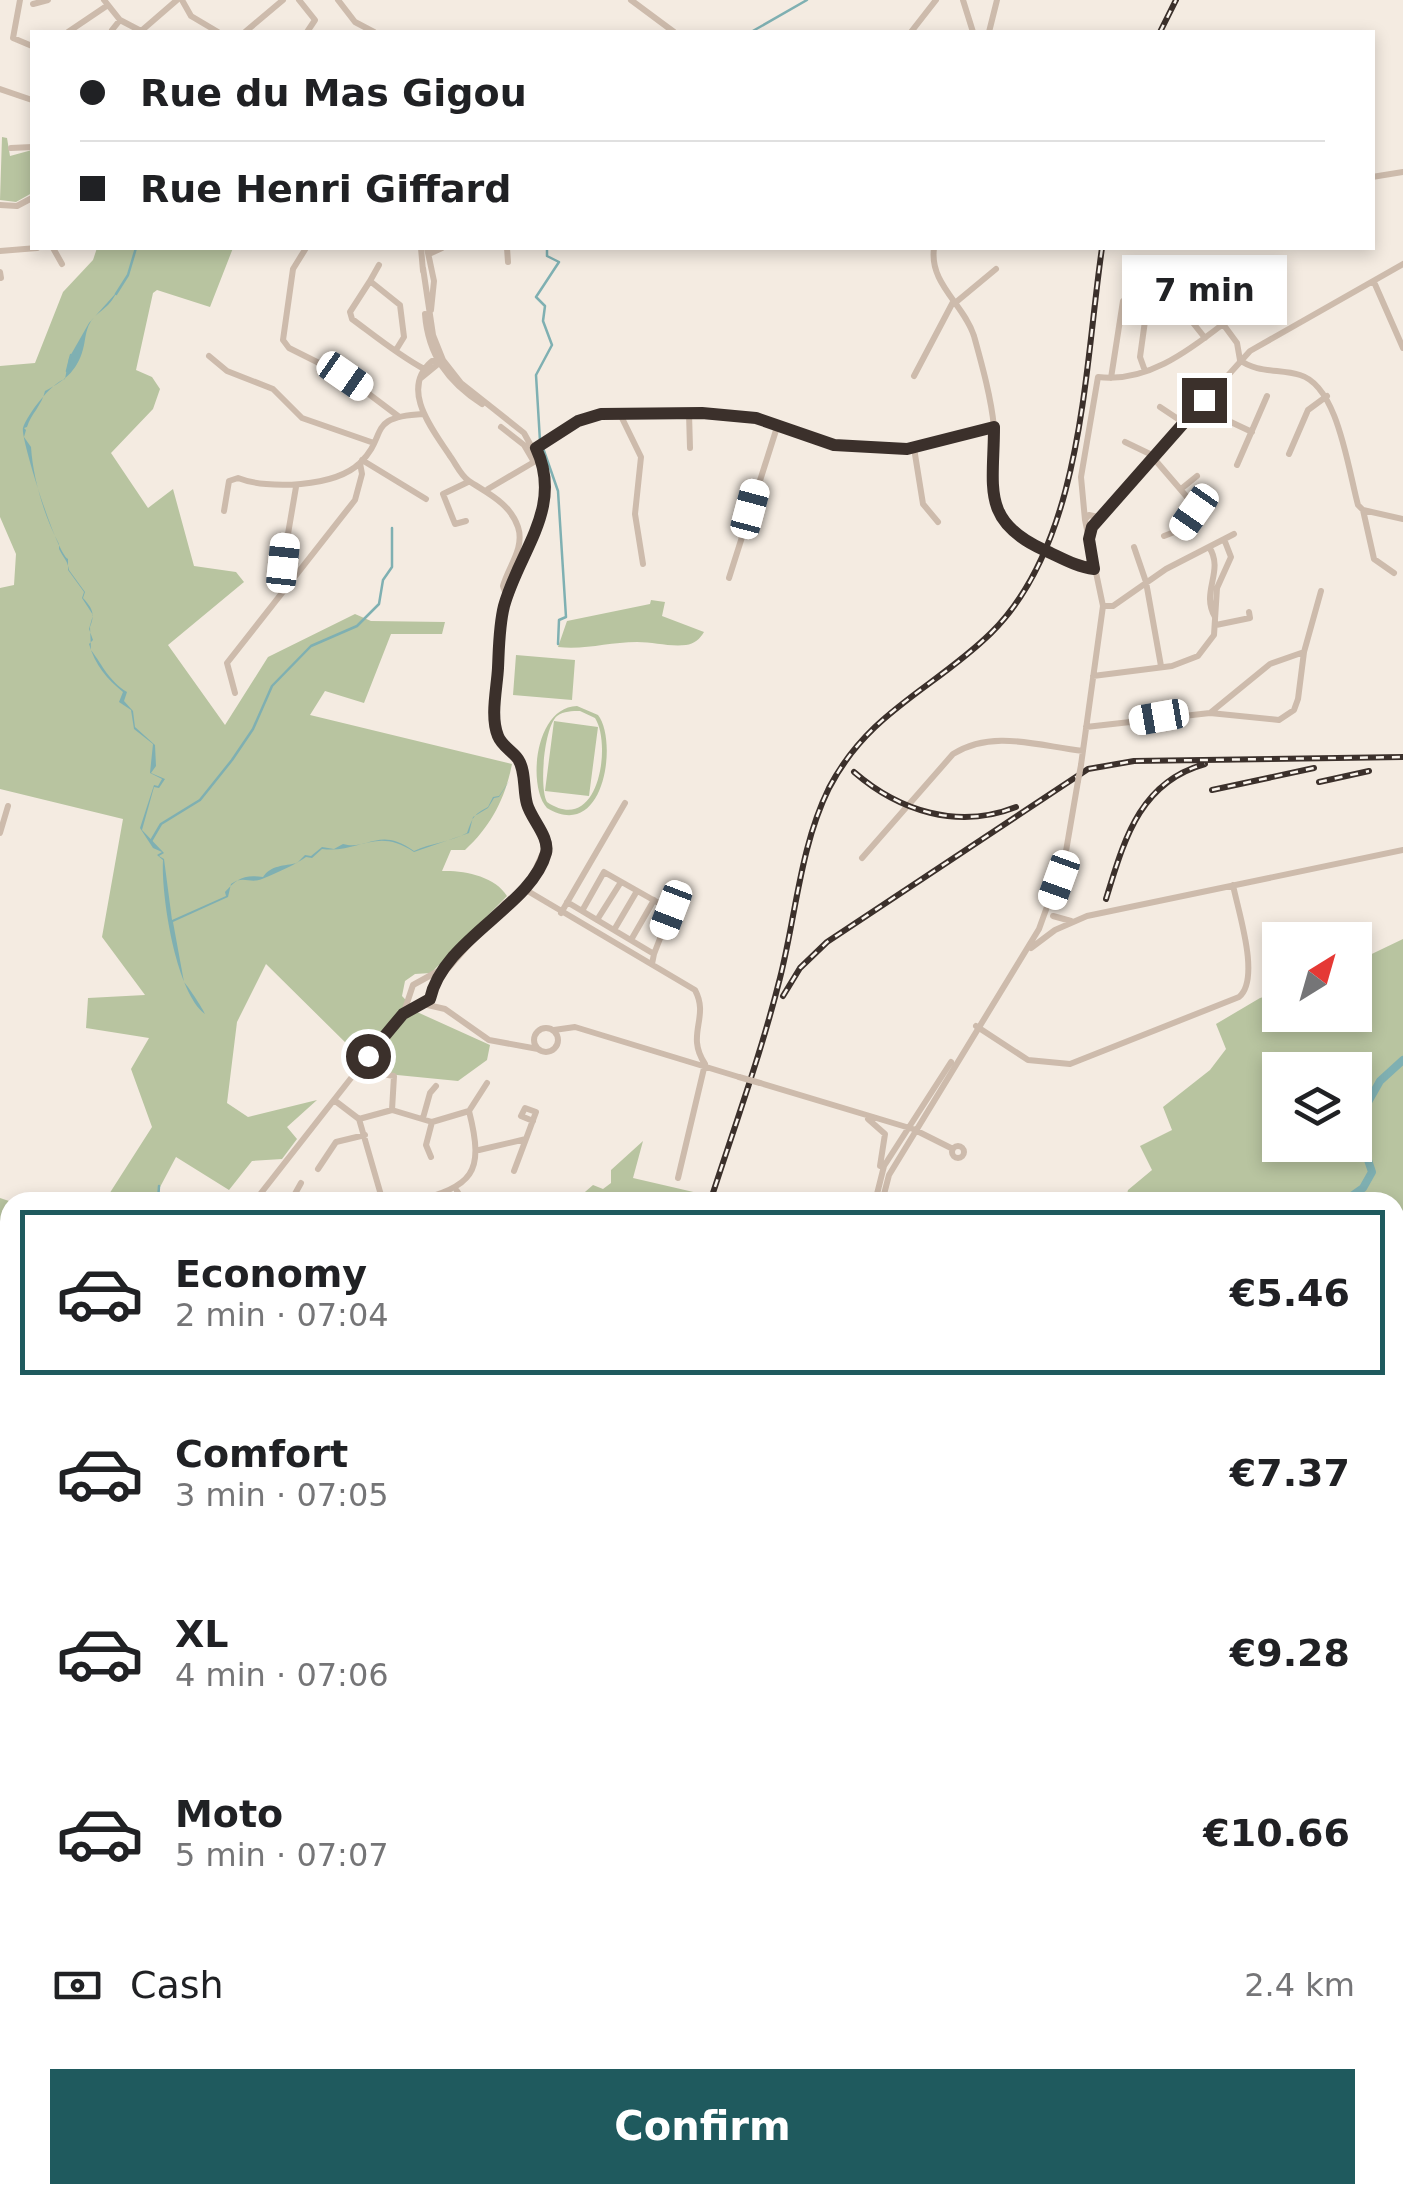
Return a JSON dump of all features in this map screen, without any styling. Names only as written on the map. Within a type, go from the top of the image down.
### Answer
[{"type":"street","points":[[20,0],[14,38],[30,45]]},
{"type":"street","points":[[32,4],[48,0]]},
{"type":"street","points":[[142,30],[180,0],[191,16],[215,30]]},
{"type":"street","points":[[247,30],[283,0]]},
{"type":"street","points":[[299,0],[315,20],[308,30]]},
{"type":"street","points":[[338,0],[355,22],[370,30]]},
{"type":"street","points":[[631,0],[671,30]]},
{"type":"street","points":[[914,30],[936,0]]},
{"type":"street","points":[[962,0],[972,30]]},
{"type":"street","points":[[990,30],[997,0]]},
{"type":"street","points":[[71,30],[106,2],[120,20],[137,30]]},
{"type":"street","points":[[112,30],[120,20]]},
{"type":"street","points":[[2,93],[30,100]]},
{"type":"street","points":[[11,148],[30,146]]},
{"type":"street","points":[[1375,177],[1403,172]]},
{"type":"street","points":[[0,205],[17,206],[30,199]]},
{"type":"street","points":[[0,251],[30,249]]},
{"type":"street","points":[[54,250],[62,264]]},
{"type":"street","points":[[305,250],[294,270],[282,340],[288,348],[345,376],[398,416]]},
{"type":"street","points":[[426,250],[426,327],[440,361],[468,395],[514,425],[536,448],[547,481],[545,507],[504,596]]},
{"type":"street","points":[[426,250],[434,297],[430,315]]},
{"type":"street","points":[[507,250],[508,262]]},
{"type":"street","points":[[934,250],[934,268],[974,334],[994,427],[996,512],[1016,537],[1055,556],[1097,568]]},
{"type":"street","points":[[379,264],[350,312],[352,319],[424,369]]},
{"type":"street","points":[[880,1177],[1050,910],[1068,842],[1102,606],[1089,539],[1092,521],[1248,353],[1403,264]]},
{"type":"street","points":[[423,268],[432,268]]},
{"type":"street","points":[[423,268],[440,361]]},
{"type":"street","points":[[914,376],[954,302],[996,270]]},
{"type":"street","points":[[370,281],[400,304],[404,338],[396,350]]},
{"type":"street","points":[[1374,282],[1403,348]]},
{"type":"street","points":[[1112,378],[1123,301],[1128,297],[1178,304],[1205,338]]},
{"type":"street","points":[[1145,321],[1140,357],[1145,371]]},
{"type":"street","points":[[1092,521],[1082,509],[1080,476],[1098,377],[1125,380],[1205,338],[1223,324],[1237,345],[1248,353]]},
{"type":"street","points":[[1237,345],[1240,360],[1249,367],[1308,378],[1327,396],[1358,505],[1403,519]]},
{"type":"street","points":[[209,356],[227,371],[274,389],[302,418],[371,442]]},
{"type":"street","points":[[403,1014],[423,1003],[446,965],[506,903],[526,890],[546,846],[526,801],[521,766],[502,744],[495,726],[504,596],[519,532],[488,490],[470,482],[423,414],[421,378],[424,369],[440,361]]},
{"type":"street","points":[[421,378],[440,361]]},
{"type":"street","points":[[1237,465],[1267,396]]},
{"type":"street","points":[[1289,454],[1308,410],[1327,396]]},
{"type":"street","points":[[1160,407],[1184,422]]},
{"type":"street","points":[[1198,407],[1252,432]]},
{"type":"street","points":[[536,448],[589,415],[689,413],[778,424],[834,445],[914,448],[994,427]]},
{"type":"street","points":[[689,413],[690,448]]},
{"type":"street","points":[[234,693],[228,663],[355,500],[361,461],[371,442],[398,416],[423,414]]},
{"type":"street","points":[[620,414],[641,457],[636,514],[644,564]]},
{"type":"street","points":[[729,578],[778,424]]},
{"type":"street","points":[[488,490],[534,462],[524,445],[501,427]]},
{"type":"street","points":[[1126,442],[1154,457],[1193,504],[1194,512],[1182,529],[1164,536]]},
{"type":"street","points":[[914,448],[923,504],[938,522]]},
{"type":"street","points":[[224,511],[226,485],[238,478],[257,486],[296,487],[361,461]]},
{"type":"street","points":[[361,461],[426,498]]},
{"type":"street","points":[[1181,490],[1197,476]]},
{"type":"street","points":[[466,521],[454,524],[443,494],[470,482]]},
{"type":"street","points":[[272,578],[283,563],[296,487]]},
{"type":"street","points":[[1364,510],[1374,559],[1394,573]]},
{"type":"street","points":[[1102,606],[1113,606],[1146,582],[1234,534]]},
{"type":"street","points":[[1093,676],[1160,666],[1198,656],[1207,648],[1216,621],[1217,588],[1231,557],[1224,539]]},
{"type":"street","points":[[1210,546],[1218,568],[1209,600],[1216,621]]},
{"type":"street","points":[[1134,547],[1146,582],[1160,666]]},
{"type":"street","points":[[1086,726],[1210,713],[1267,720],[1284,716],[1298,699],[1304,652],[1321,591]]},
{"type":"street","points":[[1216,621],[1250,618],[1249,612]]},
{"type":"street","points":[[1210,713],[1270,664],[1304,652]]},
{"type":"street","points":[[862,858],[953,754],[972,742],[996,739],[1082,751]]},
{"type":"street","points":[[561,913],[625,803]]},
{"type":"street","points":[[0,834],[8,806]]},
{"type":"street","points":[[1026,952],[1072,921],[1403,850]]},
{"type":"street","points":[[582,910],[604,872],[671,910],[652,964]]},
{"type":"street","points":[[598,920],[620,882]]},
{"type":"street","points":[[976,1026],[1028,1060],[1062,1065],[1245,992],[1248,952],[1233,885]]},
{"type":"street","points":[[526,890],[696,993],[701,1011],[694,1042],[705,1064],[678,1178]]},
{"type":"street","points":[[614,930],[637,891]]},
{"type":"street","points":[[631,940],[654,900]]},
{"type":"street","points":[[567,902],[654,954]]},
{"type":"street","points":[[1050,910],[1072,921]]},
{"type":"street","points":[[1050,910],[1053,931]]},
{"type":"street","points":[[262,1192],[403,1014],[413,985],[429,988],[445,1010]]},
{"type":"street","points":[[410,996],[445,1010],[489,1040],[552,1050],[558,1038],[576,1027]]},
{"type":"street","points":[[516,1044],[534,1037],[542,1028],[576,1027],[705,1064],[739,1078],[914,1126]]},
{"type":"street","points":[[554,1030],[558,1038]]},
{"type":"street","points":[[534,1037],[538,1049]]},
{"type":"street","points":[[364,1071],[394,1076],[392,1110]]},
{"type":"street","points":[[359,1119],[392,1110],[432,1122],[469,1111],[487,1083]]},
{"type":"street","points":[[423,1118],[436,1086]]},
{"type":"street","points":[[334,1100],[359,1119],[380,1192]]},
{"type":"street","points":[[840,1106],[884,1130],[879,1192]]},
{"type":"street","points":[[453,1192],[479,1150],[469,1111]]},
{"type":"street","points":[[879,1118],[914,1126],[953,1153]]},
{"type":"street","points":[[514,1172],[533,1121]]},
{"type":"street","points":[[431,1157],[426,1146],[432,1122]]},
{"type":"street","points":[[883,1192],[914,1126]]},
{"type":"street","points":[[318,1168],[336,1142],[365,1135]]},
{"type":"street","points":[[479,1150],[526,1139]]},
{"type":"street","points":[[296,1192],[301,1183]]},
{"type":"green space","points":[[2,137],[7,138],[10,156],[30,151],[30,194],[16,202],[0,200]]},
{"type":"green space","points":[[96,250],[232,250],[210,307],[157,290],[153,293],[136,370],[152,377],[160,389],[153,409],[111,453],[148,508],[173,489],[194,566],[236,572],[244,582],[168,645],[225,725],[268,657],[355,614],[371,621],[445,622],[442,634],[391,634],[364,703],[325,691],[310,715],[512,764],[501,800],[489,821],[465,850],[451,850],[442,871],[478,876],[495,884],[507,896],[431,973],[415,974],[405,981],[402,996],[417,1012],[490,1045],[487,1060],[458,1081],[387,1074],[388,1044],[381,1036],[364,1057],[354,1051],[266,964],[237,1022],[227,1103],[248,1117],[317,1100],[287,1127],[297,1139],[282,1159],[252,1161],[229,1190],[176,1157],[159,1192],[110,1192],[152,1127],[131,1069],[149,1038],[86,1028],[88,998],[145,995],[102,937],[123,819],[0,789],[0,588],[14,585],[16,554],[0,517],[0,366],[35,363],[63,292],[93,260]]},
{"type":"green space","points":[[651,600],[665,602],[662,616],[704,632],[686,645],[637,642],[558,647],[567,621],[650,604]]},
{"type":"green space","points":[[516,655],[575,660],[572,700],[513,695]]},
{"type":"green space","points":[[577,706],[598,715],[607,745],[602,784],[594,801],[582,812],[567,815],[547,808],[537,783],[544,733],[552,719],[563,710]],"holes":[[[580,711],[595,718],[602,747],[597,783],[590,798],[579,807],[565,810],[547,802],[545,795],[544,758],[549,732],[560,714]]]},
{"type":"green space","points":[[554,721],[598,727],[589,796],[545,791]]},
{"type":"green space","points":[[1403,939],[1403,1192],[1128,1192],[1152,1170],[1140,1146],[1172,1130],[1163,1107],[1210,1070],[1226,1049],[1216,1024],[1260,998],[1262,1032],[1372,1032],[1372,954]]},
{"type":"green space","points":[[643,1141],[633,1178],[693,1192],[585,1192],[593,1185],[603,1189],[611,1183],[611,1170]]},
{"type":"water","points":[[95,316],[88,328],[82,353],[65,378],[69,358]]},
{"type":"water","points":[[43,397],[27,427],[24,437],[23,428],[29,415]]},
{"type":"water","points":[[24,437],[31,447],[37,486],[27,451]]},
{"type":"water","points":[[91,650],[111,678],[127,692],[124,701],[133,711],[135,727],[155,745],[156,766],[151,773],[165,779],[159,788],[154,787],[142,830],[164,853],[159,856],[164,859],[172,920],[226,896],[231,886],[228,897],[173,922],[184,979],[172,941],[163,860],[157,855],[162,852],[153,848],[140,828],[154,785],[158,786],[162,779],[150,773],[153,744],[134,729],[131,710],[119,702],[123,692],[102,671]]},
{"type":"water","points":[[392,840],[414,851],[447,841],[414,852],[389,841],[378,841]]},
{"type":"water","points":[[296,863],[262,879],[237,881],[263,877],[274,868]]},
{"type":"waterway","points":[[754,30],[807,0]]},
{"type":"waterway","points":[[116,294],[128,275],[135,250]]},
{"type":"waterway","points":[[540,441],[536,375],[552,345],[543,321],[545,306],[536,297],[559,262],[547,256],[547,250]]},
{"type":"waterway","points":[[67,371],[71,355]]},
{"type":"waterway","points":[[543,448],[558,491],[566,617],[559,620],[558,644]]},
{"type":"waterway","points":[[151,841],[161,824],[200,800],[232,760],[253,729],[272,686],[311,646],[357,626],[379,604],[383,580],[392,567],[392,528]]},
{"type":"waterway","points":[[1372,1095],[1380,1081],[1403,1060]]},
{"type":"waterway","points":[[1357,1192],[1372,1172],[1369,1162]]},
{"type":"waterway","points":[[159,1186],[159,1192]]},
{"type":"railway","points":[[1161,30],[1176,0]]},
{"type":"railway","points":[[713,1192],[764,1035],[811,834],[829,788],[863,739],[991,633],[1021,595],[1045,552],[1074,453],[1102,250]]},
{"type":"railway","points":[[783,996],[800,968],[827,942],[1088,769],[1134,761],[1403,757]]},
{"type":"railway","points":[[1106,899],[1128,836],[1149,799],[1183,773],[1205,764]]},
{"type":"railway","points":[[1212,790],[1314,768]]},
{"type":"railway","points":[[1319,782],[1369,771]]},
{"type":"railway","points":[[854,772],[890,797],[930,813],[973,817],[1016,807]]},
{"type":"route","points":[[368,1056],[403,1014],[430,999],[431,988],[446,965],[512,896],[526,890],[546,853],[545,840],[526,801],[521,766],[498,738],[495,726],[504,607],[541,519],[547,495],[545,472],[536,448],[589,415],[601,414],[702,413],[756,418],[834,445],[907,449],[994,427],[994,498],[1003,524],[1033,546],[1094,569],[1097,568],[1089,539],[1092,527],[1204,400]]}]
